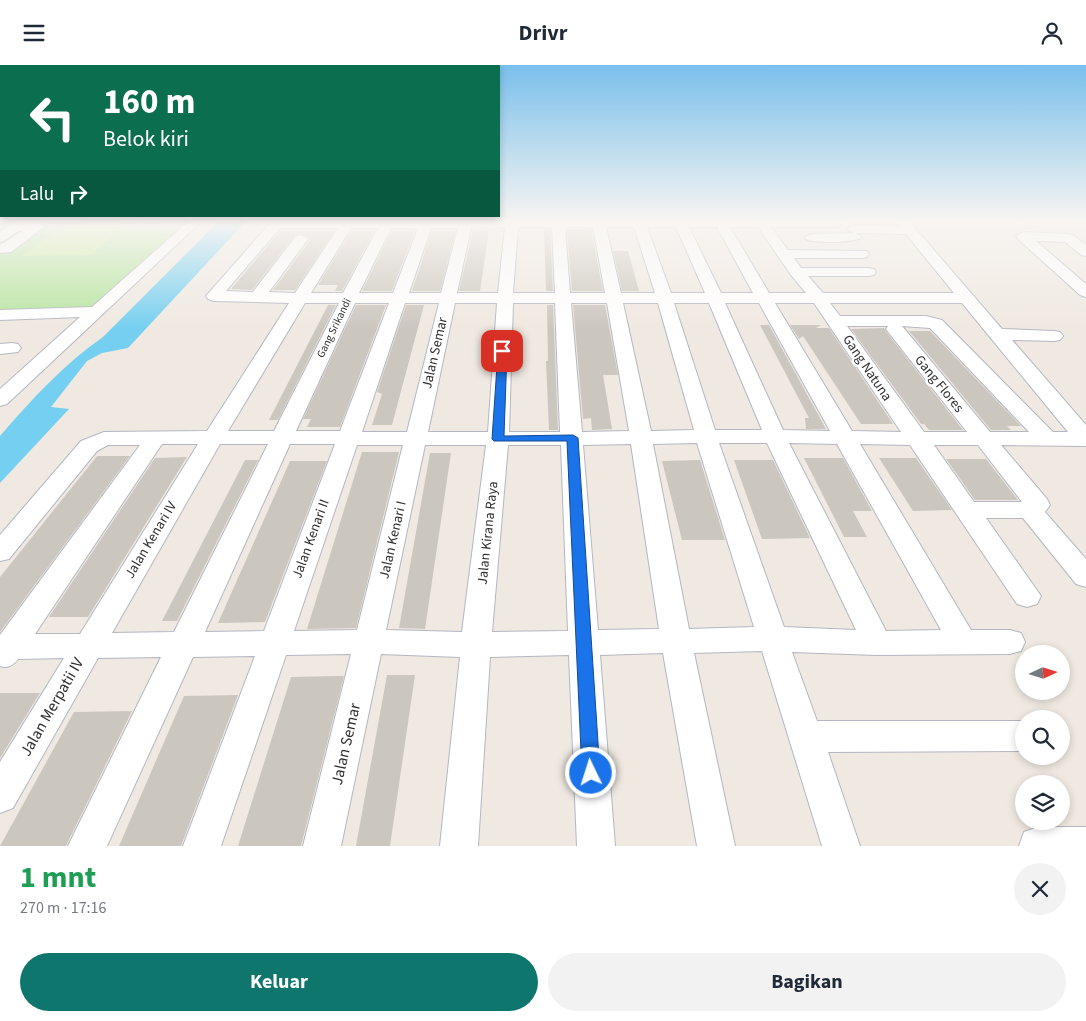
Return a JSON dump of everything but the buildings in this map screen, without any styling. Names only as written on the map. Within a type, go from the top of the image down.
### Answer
[{"type":"street","points":[[0,400],[157,256]]},
{"type":"street","points":[[247,256],[214,296],[258,298],[967,298]]},
{"type":"street","points":[[258,298],[288,256]]},
{"type":"street","name":"Jalan Kenari IV","points":[[88,644],[325,256]]},
{"type":"street","name":"Gang Srikandi","points":[[87,846],[370,256]]},
{"type":"street","name":"Jalan Kenari II","points":[[202,846],[414,256]]},
{"type":"street","name":"Jalan Semar","points":[[416,438],[458,256]]},
{"type":"street","name":"Jalan Kirana Raya","points":[[459,846],[476,645],[498,439],[509,256]]},
{"type":"street","points":[[560,256],[573,438],[583,644],[596,846]]},
{"type":"street","points":[[605,256],[630,374],[676,641],[716,846]]},
{"type":"street","points":[[651,256],[706,436],[841,846]]},
{"type":"street","points":[[696,256],[774,436],[828,539],[877,643]]},
{"type":"street","points":[[740,256],[963,643]]},
{"type":"street","name":"Gang Natuna","points":[[785,256],[818,297],[965,510],[1027,596]]},
{"type":"street","points":[[932,256],[1082,432]]},
{"type":"street","points":[[1047,256],[1086,291]]},
{"type":"street","points":[[796,272],[869,272]]},
{"type":"street","points":[[0,315],[96,312]]},
{"type":"street","points":[[834,321],[926,321],[936,324],[1046,437]]},
{"type":"street","name":"Gang Flores","points":[[895,329],[1038,505],[1030,510]]},
{"type":"street","points":[[998,334],[1054,336]]},
{"type":"street","points":[[0,552],[93,443],[104,439],[349,437],[498,439],[774,436],[984,439],[1046,437],[1082,432]]},
{"type":"street","name":"Jalan Kenari I","points":[[370,642],[416,438]]},
{"type":"street","points":[[3,651],[155,439]]},
{"type":"street","points":[[965,510],[1030,510],[1086,577]]},
{"type":"street","points":[[3,651],[88,644],[274,642],[476,645],[773,639],[877,643],[1010,642]]},
{"type":"street","name":"Jalan Semar","points":[[322,846],[370,642]]},
{"type":"street","name":"Jalan Merpatii IV","points":[[0,795],[88,644]]},
{"type":"street","points":[[805,737],[1015,736]]},
{"type":"street","points":[[1038,846],[1086,846]]},
{"type":"green space","points":[[0,256],[148,256],[91,307],[0,310]]},
{"type":"water","points":[[184,256],[213,256],[128,348],[102,353],[87,361],[51,407],[69,409],[0,483],[0,436],[49,383],[103,337]]},
{"type":"route","points":[[502,351],[498,439],[573,438],[591,773]]}]
